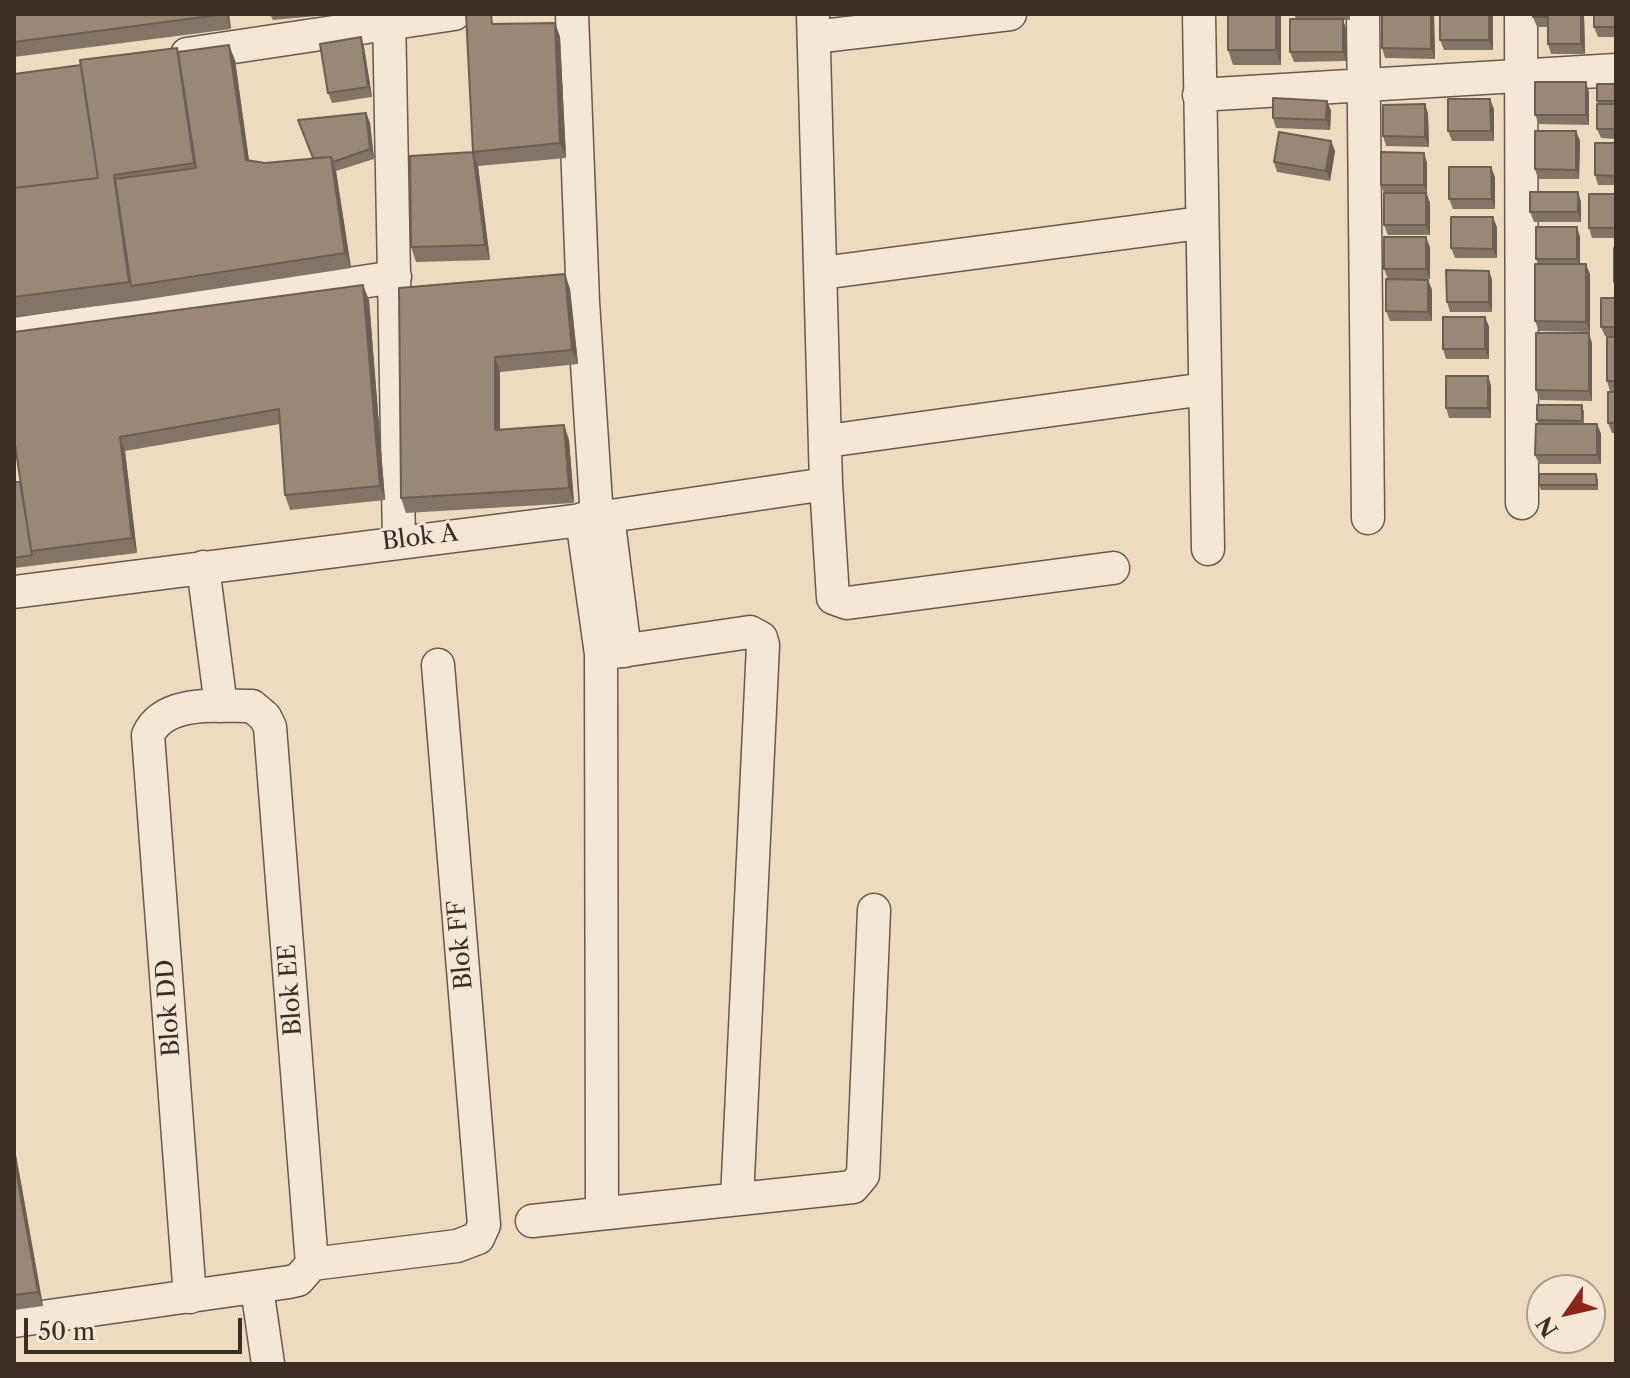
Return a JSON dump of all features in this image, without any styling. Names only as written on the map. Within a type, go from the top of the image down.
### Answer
[{"type":"street","points":[[154,59],[388,19],[454,14]]},
{"type":"street","points":[[572,14],[583,302],[596,518],[613,652],[602,1212]]},
{"type":"street","points":[[1010,14],[814,26],[830,588],[833,598],[841,603],[1113,568]]},
{"type":"street","points":[[1199,14],[1200,223],[1208,549]]},
{"type":"street","points":[[1363,14],[1368,518]]},
{"type":"street","points":[[1521,14],[1522,503]]},
{"type":"street","points":[[388,19],[399,540]]},
{"type":"street","points":[[1199,95],[1616,70]]},
{"type":"street","points":[[822,273],[1200,223]]},
{"type":"street","points":[[14,334],[395,277]]},
{"type":"street","points":[[827,441],[1205,389]]},
{"type":"street","name":"Blok A","points":[[14,592],[399,540],[596,518],[826,484]]},
{"type":"street","points":[[203,567],[221,706]]},
{"type":"street","points":[[613,652],[750,632],[761,638],[763,645],[737,1199]]},
{"type":"street","name":"Blok FF","points":[[312,1264],[471,1244],[484,1225],[438,665]]},
{"type":"street","name":"Blok EE","points":[[221,706],[252,706],[265,717],[271,737],[312,1264]]},
{"type":"street","name":"Blok DD","points":[[190,1297],[148,735],[154,721],[175,711],[221,706]]},
{"type":"street","points":[[532,1221],[853,1187],[862,1179],[874,910]]},
{"type":"street","points":[[14,1321],[257,1288],[298,1280],[312,1264]]},
{"type":"street","points":[[257,1288],[268,1364]]},
{"type":"building","points":[[14,14],[226,14],[14,42]]},
{"type":"building","points":[[466,14],[491,14],[492,24],[555,23],[560,143],[473,152]]},
{"type":"building","points":[[1228,14],[1276,14],[1276,50],[1228,50]]},
{"type":"building","points":[[1382,14],[1431,14],[1431,49],[1382,48]]},
{"type":"building","points":[[1440,14],[1489,14],[1489,40],[1440,40]]},
{"type":"building","points":[[1533,14],[1581,14],[1581,44],[1548,44],[1548,17],[1533,17]]},
{"type":"building","points":[[1594,14],[1616,14],[1616,27],[1594,27]]},
{"type":"building","points":[[1290,19],[1343,19],[1343,52],[1290,52]]},
{"type":"building","points":[[361,37],[368,87],[328,93],[320,44]]},
{"type":"building","points":[[229,45],[246,160],[265,163],[331,157],[345,253],[131,286],[115,179],[196,168],[178,52]]},
{"type":"building","points":[[177,48],[194,163],[114,175],[129,282],[14,297],[14,188],[98,178],[80,60]]},
{"type":"building","points":[[81,65],[98,178],[14,188],[14,74]]},
{"type":"building","points":[[1535,82],[1586,82],[1586,115],[1535,115]]},
{"type":"building","points":[[1597,84],[1616,84],[1616,101],[1597,101]]},
{"type":"building","points":[[1273,98],[1327,101],[1326,120],[1273,118]]},
{"type":"building","points":[[1448,99],[1490,99],[1491,131],[1448,131]]},
{"type":"building","points":[[1425,104],[1425,137],[1383,136],[1383,105]]},
{"type":"building","points":[[1597,104],[1616,104],[1616,129],[1597,129]]},
{"type":"building","points":[[366,113],[370,149],[333,162],[331,157],[313,158],[298,120]]},
{"type":"building","points":[[1535,131],[1576,131],[1576,170],[1535,169]]},
{"type":"building","points":[[1279,132],[1331,141],[1326,171],[1274,162]]},
{"type":"building","points":[[1595,143],[1616,143],[1616,176],[1595,175]]},
{"type":"building","points":[[473,152],[485,245],[411,247],[410,156]]},
{"type":"building","points":[[1381,152],[1424,153],[1424,185],[1381,185]]},
{"type":"building","points":[[1449,167],[1491,167],[1492,199],[1449,199]]},
{"type":"building","points":[[1530,192],[1578,192],[1578,212],[1530,212]]},
{"type":"building","points":[[1384,193],[1426,193],[1426,225],[1384,225]]},
{"type":"building","points":[[1589,194],[1616,194],[1616,228],[1589,228]]},
{"type":"building","points":[[1451,217],[1493,217],[1493,249],[1451,248]]},
{"type":"building","points":[[1536,227],[1577,227],[1577,259],[1536,259]]},
{"type":"building","points":[[1384,237],[1426,237],[1426,269],[1384,269]]},
{"type":"building","points":[[1616,248],[1616,282],[1614,282]]},
{"type":"building","points":[[1535,264],[1586,264],[1586,322],[1535,321]]},
{"type":"building","points":[[1446,270],[1489,271],[1489,302],[1447,302]]},
{"type":"building","points":[[565,274],[572,350],[495,357],[495,430],[564,425],[569,488],[401,498],[399,288]]},
{"type":"building","points":[[1386,279],[1428,280],[1428,312],[1386,311]]},
{"type":"building","points":[[363,285],[380,486],[285,495],[279,409],[120,437],[132,538],[31,551],[14,438],[14,332]]},
{"type":"building","points":[[1601,298],[1616,298],[1616,327],[1601,327]]},
{"type":"building","points":[[1443,317],[1485,317],[1485,349],[1443,349]]},
{"type":"building","points":[[1536,333],[1589,333],[1589,391],[1536,390]]},
{"type":"building","points":[[1607,337],[1616,337],[1616,381],[1607,381]]},
{"type":"building","points":[[1446,376],[1488,376],[1488,408],[1446,408]]},
{"type":"building","points":[[1608,392],[1616,392],[1616,423],[1608,423]]},
{"type":"building","points":[[1537,405],[1582,405],[1582,421],[1537,420]]},
{"type":"building","points":[[1536,424],[1597,424],[1597,455],[1535,455]]},
{"type":"building","points":[[1539,474],[1596,474],[1597,485],[1539,485]]},
{"type":"building","points":[[14,482],[20,482],[32,555],[14,558]]},
{"type":"building","points":[[14,1159],[38,1292],[14,1295]]}]
